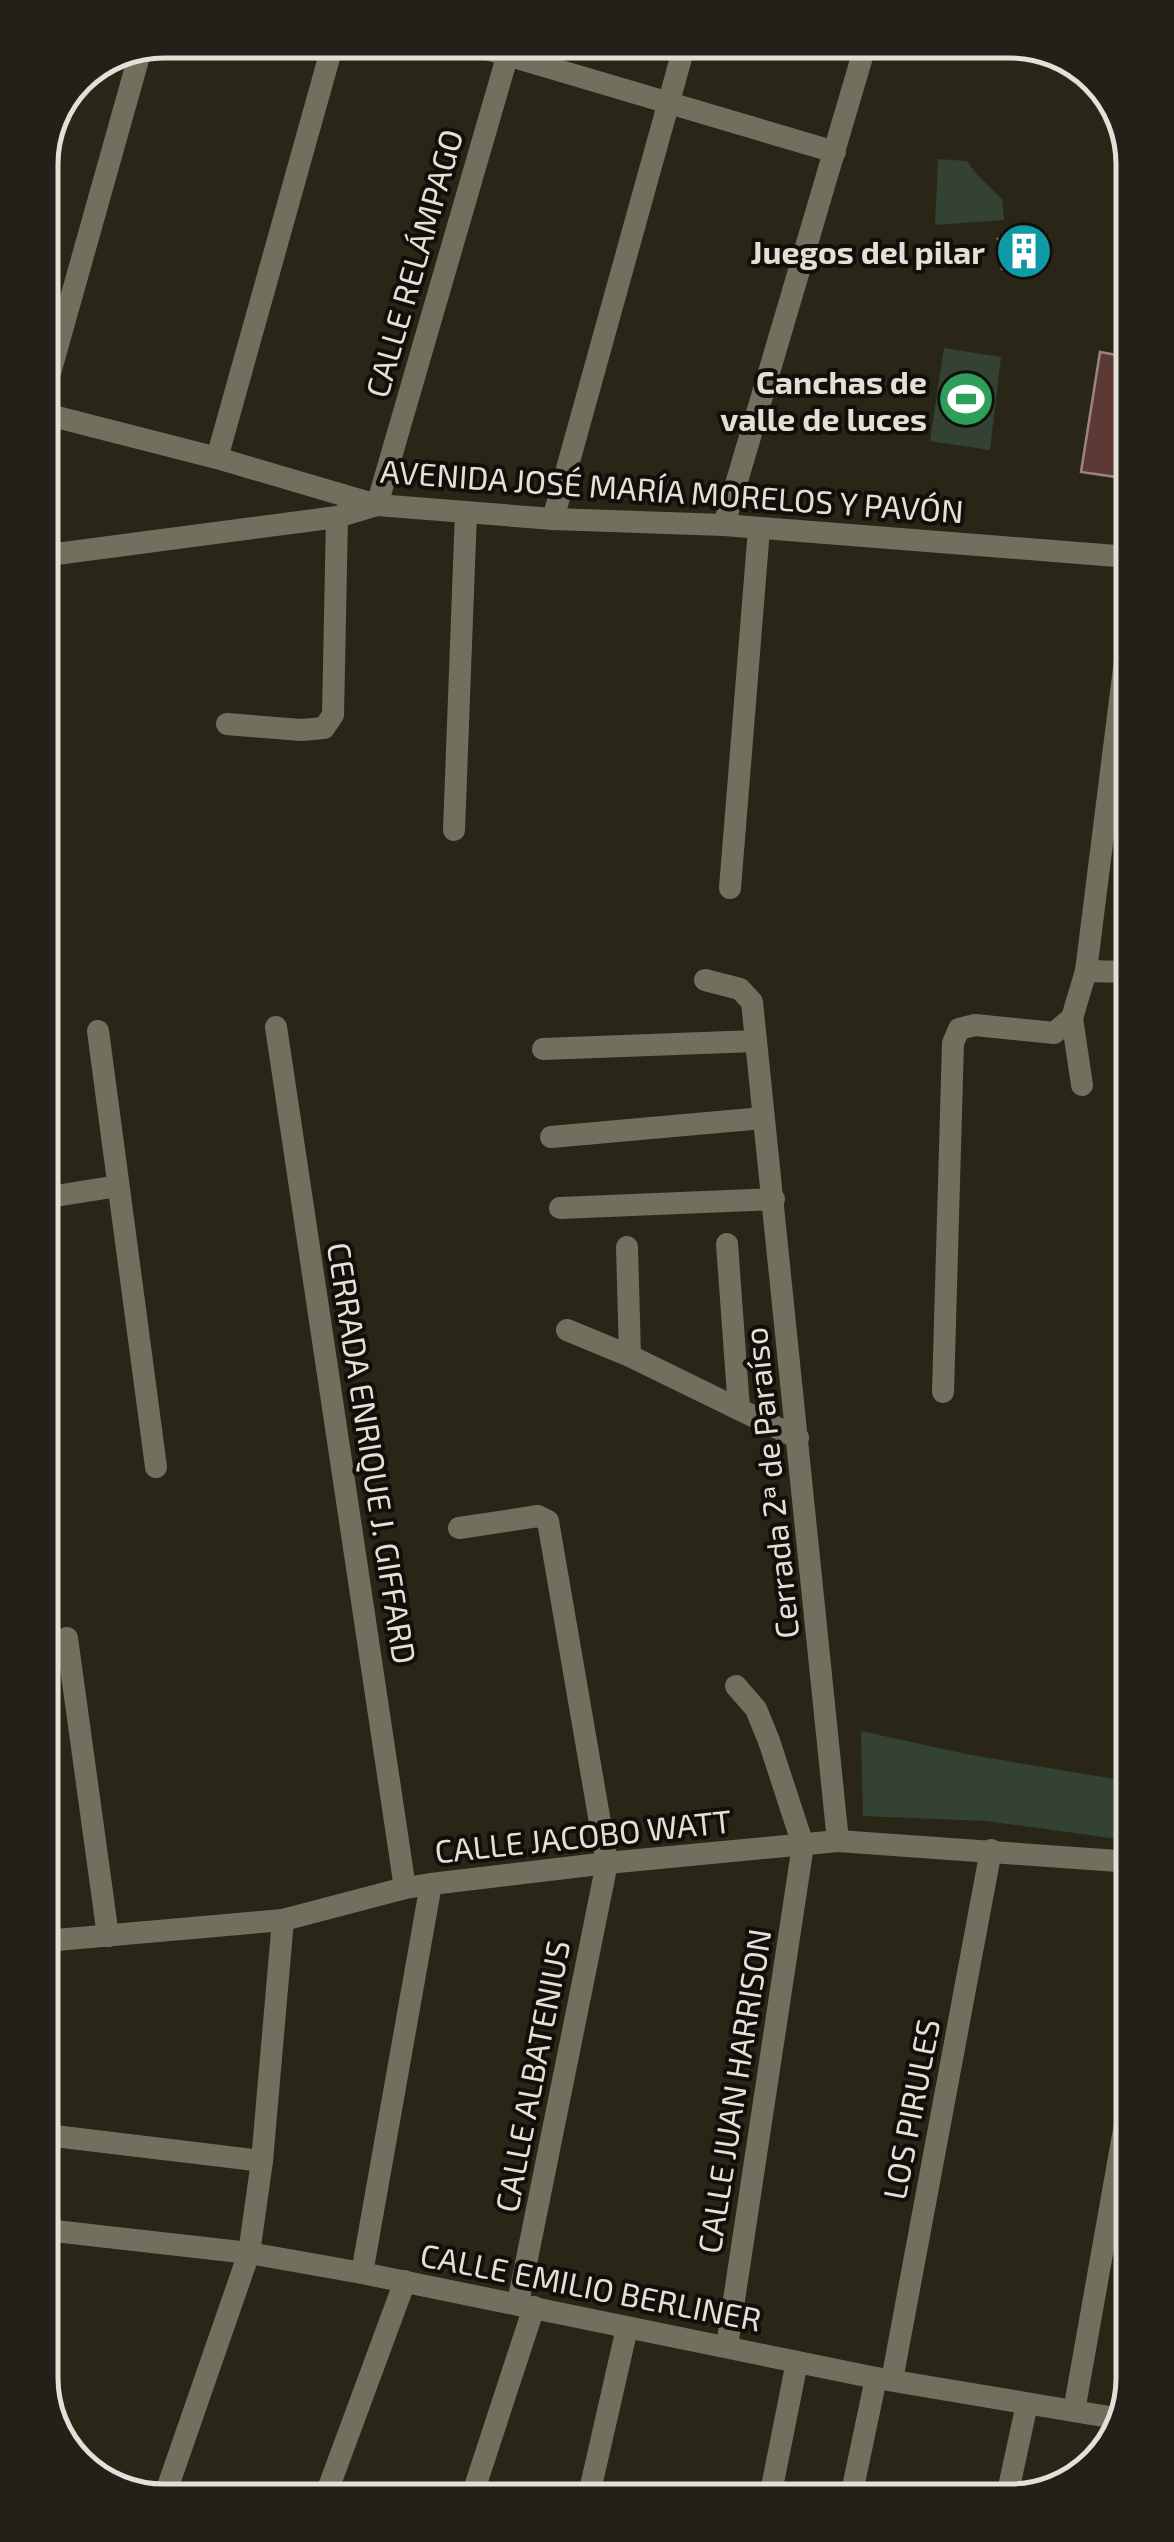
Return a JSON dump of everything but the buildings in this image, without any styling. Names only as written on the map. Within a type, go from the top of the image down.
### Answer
[{"type":"street","points":[[217,458],[329,58]]},
{"type":"street","name":"CALLE RELÁMPAGO","points":[[377,505],[506,58]]},
{"type":"street","points":[[539,58],[834,152]]},
{"type":"street","points":[[553,518],[681,58]]},
{"type":"street","points":[[724,525],[862,58]]},
{"type":"street","points":[[58,344],[137,62]]},
{"type":"street","name":"AVENIDA JOSÉ MARÍA MORELOS Y PAVÓN","points":[[58,418],[217,458],[377,505],[724,525],[1116,556]]},
{"type":"street","points":[[58,554],[337,518],[377,505]]},
{"type":"street","points":[[454,830],[466,512]]},
{"type":"street","points":[[227,724],[301,730],[324,728],[333,715],[337,518]]},
{"type":"street","points":[[730,888],[760,529]]},
{"type":"street","points":[[1082,1085],[1072,1018],[1086,971],[1116,764]]},
{"type":"street","points":[[1086,971],[1116,972]]},
{"type":"street","name":"Cerrada 2ª de Paraíso","points":[[705,980],[740,989],[752,1002],[838,1841]]},
{"type":"street","points":[[943,1392],[954,1042],[959,1029],[975,1025],[1054,1033],[1072,1018]]},
{"type":"street","name":"CERRADA ENRIQUE J. GIFFARD","points":[[276,1028],[405,1888]]},
{"type":"street","points":[[98,1031],[156,1467]]},
{"type":"street","points":[[543,1050],[756,1041]]},
{"type":"street","points":[[551,1136],[763,1118]]},
{"type":"street","points":[[58,1196],[118,1186]]},
{"type":"street","points":[[560,1208],[774,1199]]},
{"type":"street","points":[[727,1244],[739,1409]]},
{"type":"street","points":[[627,1247],[630,1356]]},
{"type":"street","points":[[567,1330],[630,1356],[798,1438]]},
{"type":"street","points":[[459,1528],[538,1516],[548,1522],[607,1863]]},
{"type":"street","points":[[67,1638],[108,1936]]},
{"type":"street","points":[[736,1686],[756,1709],[803,1845]]},
{"type":"street","name":"CALLE JACOBO WATT","points":[[58,1940],[282,1920],[431,1884],[838,1841],[1116,1861]]},
{"type":"street","name":"CALLE JUAN HARRISON","points":[[728,2346],[803,1845]]},
{"type":"street","name":"LOS PIRULES","points":[[854,2484],[884,2379],[991,1850]]},
{"type":"street","name":"CALLE ALBATENIUS","points":[[476,2484],[526,2305],[607,1863]]},
{"type":"street","points":[[362,2272],[431,1884]]},
{"type":"street","points":[[166,2484],[249,2254],[262,2161],[282,1920]]},
{"type":"street","points":[[58,2136],[262,2161]]},
{"type":"street","points":[[1074,2411],[1116,2193]]},
{"type":"street","name":"CALLE EMILIO BERLINER","points":[[58,2231],[362,2272],[884,2379],[1110,2416]]},
{"type":"street","points":[[330,2484],[405,2281]]},
{"type":"street","points":[[591,2484],[626,2328]]},
{"type":"street","points":[[773,2484],[797,2362]]},
{"type":"street","points":[[1010,2484],[1027,2404]]},
{"type":"green space","points":[[938,159],[967,161],[1002,199],[1004,220],[935,225]]},
{"type":"green space","name":"Canchas de valle de luces","points":[[944,348],[1001,357],[990,450],[930,441]]},
{"type":"green space","points":[[861,1731],[966,1754],[1116,1779],[1116,1839],[986,1821],[863,1816]]},
{"type":"place","name":"Juegos del pilar","points":[[1024,251]]},
{"type":"place","name":"Canchas de valle de luces","points":[[966,399]]}]
